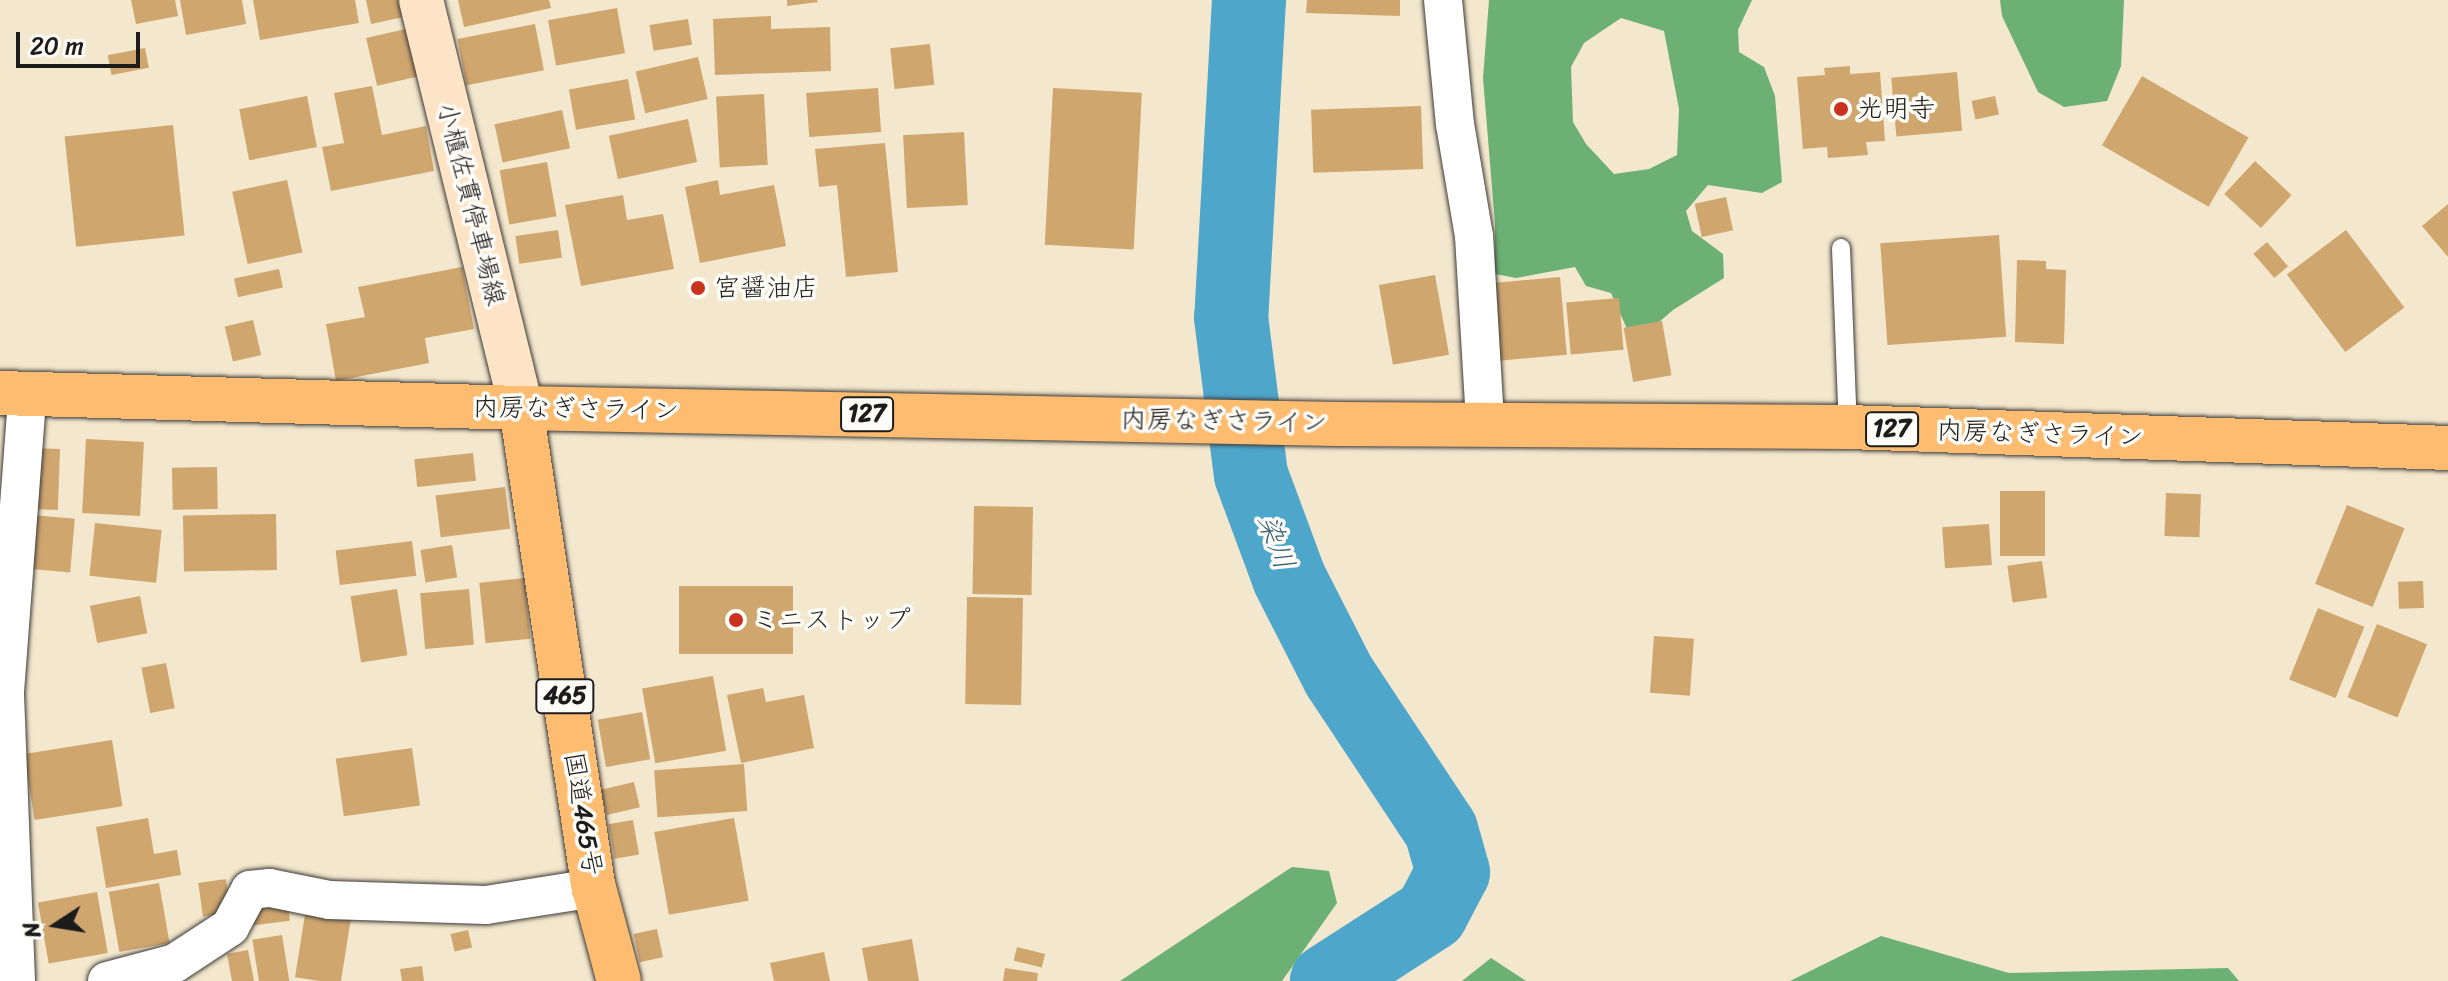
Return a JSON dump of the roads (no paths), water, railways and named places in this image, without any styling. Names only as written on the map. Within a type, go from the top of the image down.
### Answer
[{"type":"highway","name":"内房なぎさライン","points":[[14,395],[1336,424],[1485,422],[1848,427],[2448,448]]},
{"type":"highway","name":"国道465号","points":[[521,408],[594,888],[619,981]]},
{"type":"main road","name":"小櫃佐貫停車場線","points":[[421,0],[521,408]]},
{"type":"street","points":[[1443,0],[1455,124],[1474,236],[1485,422]]},
{"type":"street","points":[[14,395],[5,692],[16,981]]},
{"type":"street","points":[[107,981],[175,963],[230,927],[250,890],[270,888],[329,900],[486,905],[594,888]]},
{"type":"lane","points":[[1841,248],[1848,427]]},
{"type":"waterway","name":"染川","points":[[1249,0],[1231,317],[1251,475],[1289,578],[1339,676],[1441,830],[1453,872],[1431,914],[1327,981]]},
{"type":"place","name":"光明寺","points":[[1841,109]]},
{"type":"place","name":"宮醤油店","points":[[698,288]]},
{"type":"place","name":"ミニストップ","points":[[736,620]]}]
